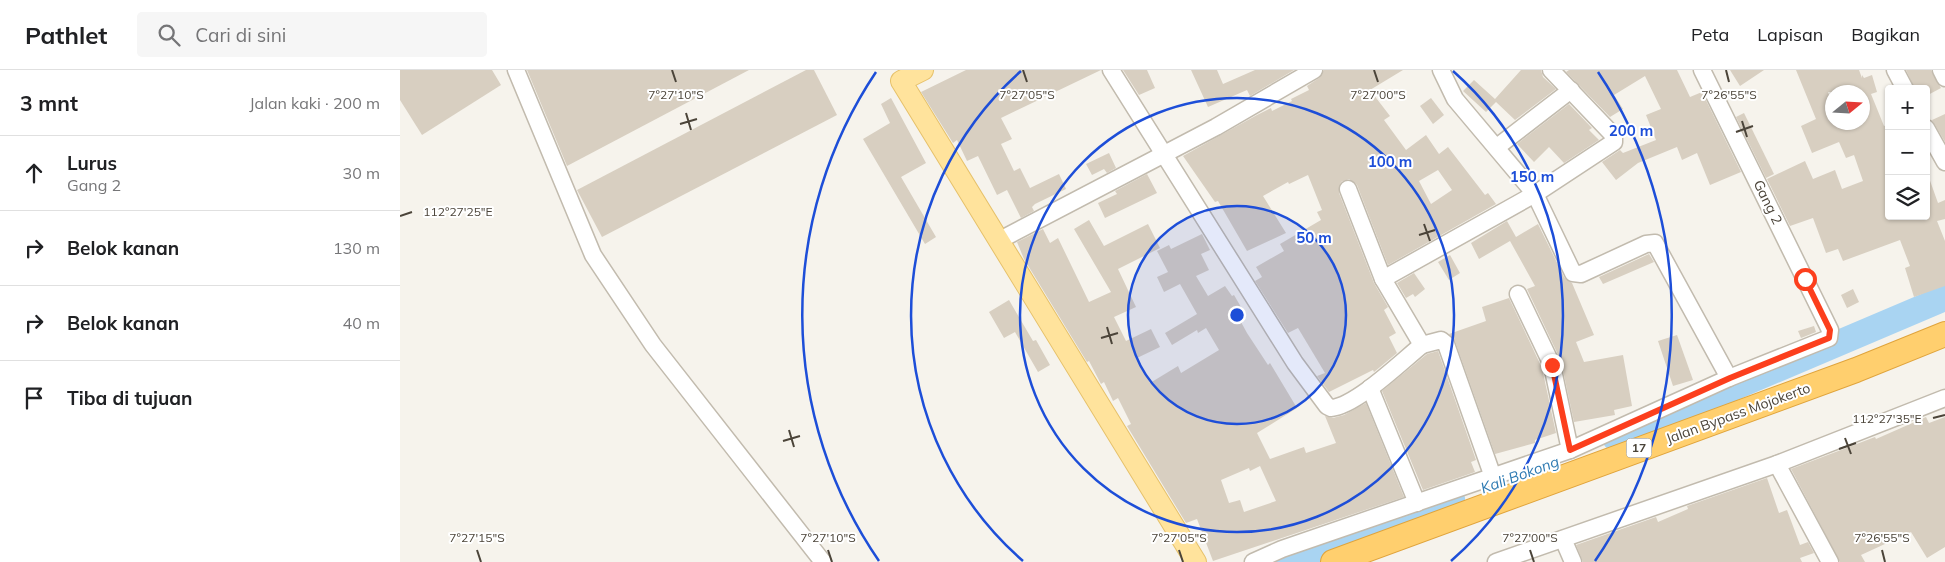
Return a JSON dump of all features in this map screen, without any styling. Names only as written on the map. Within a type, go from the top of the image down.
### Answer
[{"type":"highway","name":"Jalan Bypass Mojokerto","points":[[1333,562],[1856,370],[1945,334]]},
{"type":"highway","name":"Jalan Bypass Mojokerto","points":[[1377,562],[1945,351]]},
{"type":"main road","points":[[923,70],[898,76],[1196,562]]},
{"type":"street","points":[[516,70],[594,255],[653,345],[823,562]]},
{"type":"street","points":[[1111,70],[1295,363],[1327,406],[1331,408],[1340,407],[1370,388],[1422,345],[1441,340],[1446,344],[1493,477]]},
{"type":"street","points":[[998,241],[1163,154],[1314,70]]},
{"type":"street","points":[[1253,562],[1282,549],[1570,450],[1730,378],[1658,246],[1651,243],[1646,244],[1576,275],[1535,194],[1455,99],[1441,70]]},
{"type":"street","points":[[1383,279],[1535,194],[1615,141],[1614,136],[1551,70]]},
{"type":"street","name":"Gang 2","points":[[1702,70],[1830,334],[1825,340],[1730,378]]},
{"type":"street","points":[[1895,70],[1903,85]]},
{"type":"street","points":[[1941,70],[1945,78]]},
{"type":"street","points":[[1497,147],[1571,90]]},
{"type":"street","points":[[1927,130],[1945,162]]},
{"type":"street","points":[[1348,189],[1383,279],[1422,345]]},
{"type":"street","points":[[1518,294],[1552,365],[1570,450]]},
{"type":"street","points":[[1370,388],[1417,503]]},
{"type":"street","points":[[1496,562],[1777,464],[1945,398]]},
{"type":"street","points":[[1777,464],[1830,562]]},
{"type":"street","points":[[1563,539],[1573,562]]},
{"type":"building","points":[[400,70],[492,70],[501,85],[422,135],[400,100]]},
{"type":"building","points":[[527,70],[749,70],[567,166]]},
{"type":"building","points":[[806,70],[814,70],[837,115],[602,237],[577,190]]},
{"type":"building","points":[[966,70],[1101,70],[1001,118],[1012,139],[1001,144],[1014,171],[1020,168],[1030,188],[1059,174],[1066,189],[1035,204],[1032,207],[1034,211],[1021,218],[1007,190],[997,195],[978,156],[967,161],[957,140],[953,143],[921,92]]},
{"type":"building","points":[[1123,70],[1147,70],[1155,88],[1139,95]]},
{"type":"building","points":[[1191,70],[1217,70],[1223,84],[1255,70],[1294,70],[1250,96],[1247,90],[1208,107]]},
{"type":"building","points":[[1324,70],[1403,70],[1370,90],[1390,116],[1384,120],[1406,150],[1426,135],[1439,154],[1448,147],[1485,195],[1488,193],[1496,204],[1388,265],[1357,185],[1349,179],[1341,182],[1339,193],[1374,283],[1388,307],[1384,310],[1396,333],[1389,337],[1397,353],[1374,372],[1373,370],[1329,392],[1317,376],[1325,373],[1298,328],[1288,333],[1255,281],[1262,277],[1256,267],[1284,251],[1280,244],[1321,220],[1317,212],[1322,210],[1308,175],[1289,184],[1288,182],[1263,196],[1286,233],[1247,251],[1218,201],[1215,202],[1183,156],[1257,115],[1271,108],[1272,111],[1292,101],[1291,99],[1309,90],[1307,86],[1319,78]],"holes":[[[1438,170],[1452,190],[1431,204],[1419,181]]]},
{"type":"building","points":[[1521,70],[1541,70],[1543,77],[1556,89],[1515,120],[1496,102],[1486,112],[1463,91],[1474,80],[1495,99]]},
{"type":"building","points":[[1569,70],[1677,70],[1690,97],[1702,92],[1741,172],[1710,185],[1697,153],[1682,160],[1677,147],[1638,163],[1616,180],[1602,162],[1620,150],[1623,153],[1656,140],[1646,115],[1661,109],[1645,76],[1614,95],[1623,109],[1610,117],[1566,72]]},
{"type":"building","points":[[1730,70],[1764,70],[1740,86]]},
{"type":"building","points":[[1796,70],[1859,70],[1862,78],[1862,75],[1864,78],[1872,75],[1877,92],[1871,94],[1885,126],[1885,220],[1930,220],[1930,181],[1938,203],[1945,200],[1945,219],[1937,221],[1945,241],[1945,286],[1914,297],[1905,268],[1910,266],[1900,240],[1843,261],[1838,249],[1826,253],[1813,218],[1790,226],[1767,179],[1805,161],[1813,179],[1835,170],[1842,189],[1863,181],[1854,155],[1846,158],[1839,142],[1812,153],[1801,126],[1816,119]]},
{"type":"building","points":[[1906,70],[1931,70],[1941,88],[1930,94],[1930,85],[1913,85]]},
{"type":"building","points":[[891,98],[926,163],[901,177],[936,237],[925,244],[863,139],[890,123],[881,104]]},
{"type":"building","points":[[1431,98],[1444,115],[1433,124],[1420,106]]},
{"type":"building","points":[[1569,104],[1592,128],[1589,130],[1599,140],[1564,163],[1549,147],[1534,162],[1517,144]]},
{"type":"building","points":[[1744,113],[1774,174],[1766,178],[1736,117]]},
{"type":"building","points":[[1945,114],[1945,142],[1932,120]]},
{"type":"building","points":[[1109,153],[1116,168],[1107,173],[1104,169],[1092,175],[1086,164]]},
{"type":"building","points":[[1147,174],[1157,193],[1105,218],[1098,203],[1117,194],[1115,191]]},
{"type":"building","points":[[1089,220],[1104,246],[1148,224],[1160,248],[1118,269],[1136,307],[1114,317],[1126,341],[1151,329],[1160,347],[1137,358],[1150,383],[1178,366],[1181,373],[1219,350],[1206,328],[1198,333],[1197,330],[1172,345],[1165,333],[1197,314],[1180,284],[1164,292],[1157,277],[1168,272],[1157,251],[1169,245],[1171,249],[1202,234],[1210,250],[1201,254],[1209,270],[1196,276],[1208,296],[1225,286],[1232,296],[1234,295],[1241,307],[1235,311],[1247,333],[1268,365],[1270,363],[1297,408],[1257,433],[1270,459],[1304,447],[1306,453],[1336,443],[1325,416],[1333,418],[1344,415],[1366,403],[1404,497],[1213,561],[1197,519],[1186,523],[1127,426],[1131,424],[1118,398],[1113,401],[1104,382],[1101,384],[1089,361],[1087,362],[1024,259],[1017,242],[1043,229],[1050,243],[1058,238],[1089,302],[1111,292],[1074,229]],"holes":[[[1260,466],[1276,501],[1244,512],[1240,500],[1229,503],[1221,480],[1249,468],[1250,471]]]},
{"type":"building","points":[[1507,221],[1516,237],[1538,224],[1564,277],[1572,283],[1594,335],[1576,342],[1584,362],[1623,355],[1632,406],[1614,410],[1615,415],[1574,422],[1561,361],[1527,289],[1535,286],[1510,241],[1479,259],[1471,243]]},
{"type":"building","points":[[1649,254],[1654,262],[1603,284],[1599,277]]},
{"type":"building","points":[[1450,255],[1460,273],[1449,280],[1438,262]]},
{"type":"building","points":[[1414,273],[1425,289],[1415,297],[1413,294],[1406,298],[1397,283]]},
{"type":"building","points":[[1853,289],[1859,302],[1847,308],[1841,295]]},
{"type":"building","points":[[1509,298],[1542,368],[1556,433],[1535,440],[1535,443],[1495,454],[1455,341],[1449,334],[1486,321],[1482,307]]},
{"type":"building","points":[[1009,300],[1033,341],[1036,340],[1050,365],[1038,372],[1015,332],[1004,338],[989,312]]},
{"type":"building","points":[[1814,326],[1816,332],[1801,338],[1798,331]]},
{"type":"building","points":[[1677,335],[1693,380],[1673,386],[1658,341]]},
{"type":"building","points":[[1438,351],[1476,460],[1471,462],[1475,472],[1423,490],[1382,391],[1427,354]]},
{"type":"building","points":[[1926,417],[1929,423],[1945,417],[1945,547],[1927,558],[1911,532],[1861,555],[1865,562],[1840,562],[1791,469],[1875,437],[1876,439]]},
{"type":"building","points":[[1767,478],[1779,513],[1787,510],[1800,545],[1808,542],[1814,553],[1800,558],[1802,562],[1583,562],[1576,545],[1656,517],[1658,522],[1688,509],[1687,506]]},
{"type":"waterway","name":"Kali Bokong","points":[[1615,438],[1945,298]]},
{"type":"waterway","name":"Kali Bokong","points":[[1285,562],[1452,499]]},
{"type":"route","points":[[1552,365],[1570,450],[1730,378],[1829,338],[1830,330],[1805,279]]}]
